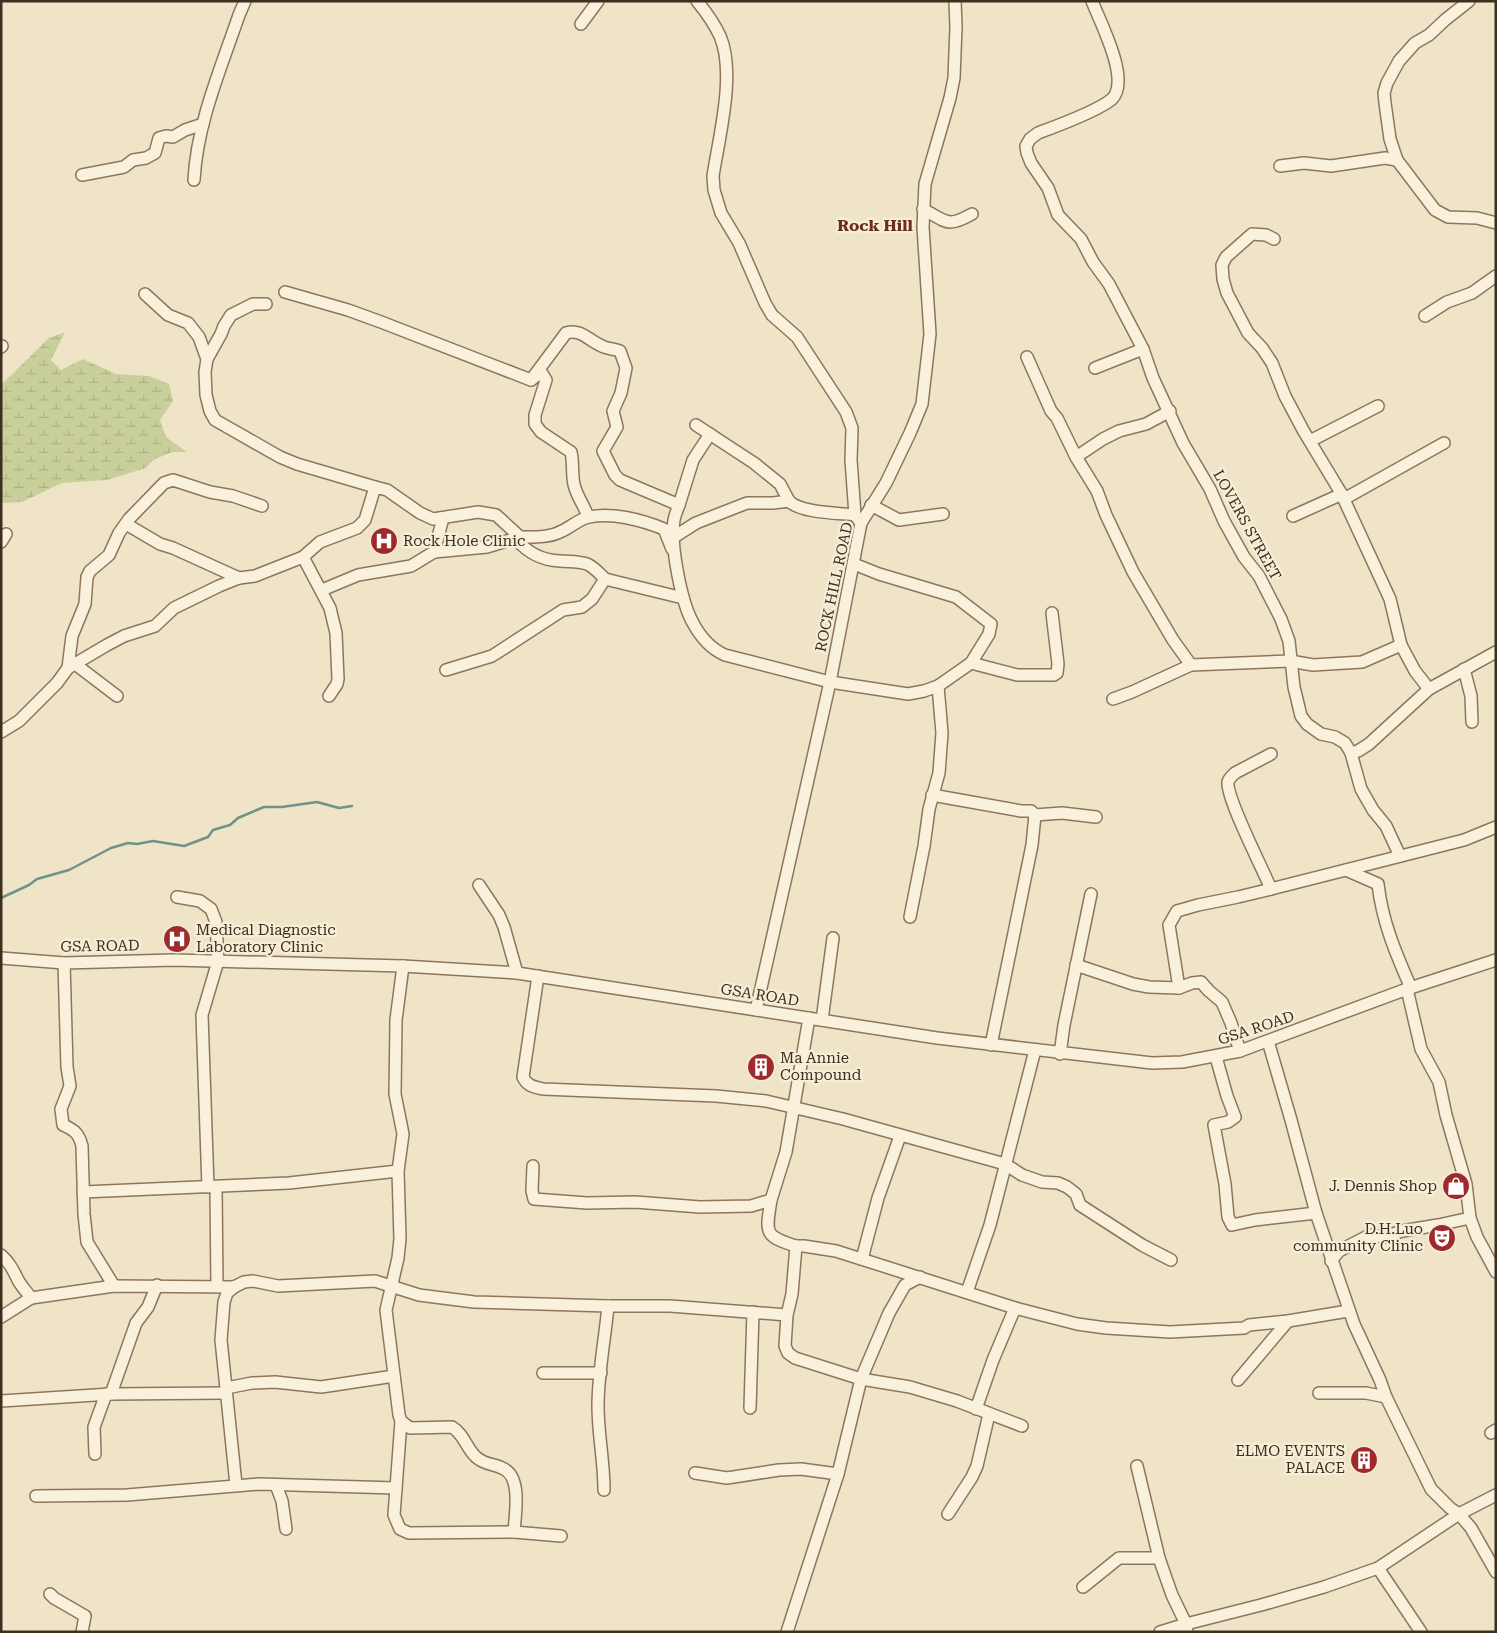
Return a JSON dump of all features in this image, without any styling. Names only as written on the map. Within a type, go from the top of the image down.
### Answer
[{"type":"street","points":[[194,180],[195,162],[203,124],[245,1]]},
{"type":"street","points":[[581,24],[598,1]]},
{"type":"street","points":[[696,425],[754,463],[774,479],[780,484],[793,505],[858,519],[851,460],[852,428],[846,412],[797,338],[772,315],[765,304],[739,243],[721,213],[714,190],[713,176],[728,76],[720,37],[708,14],[697,1]]},
{"type":"street","name":"ROCK HILL ROAD","points":[[756,1010],[830,682],[854,564],[858,519],[871,505],[891,472],[922,404],[930,334],[924,256],[923,209],[925,184],[954,78],[955,1]]},
{"type":"street","name":"LOVERS STREET","points":[[1092,1],[1114,54],[1119,86],[1116,94],[1103,105],[1038,133],[1030,139],[1026,146],[1027,153],[1031,163],[1048,188],[1058,215],[1081,239],[1093,262],[1110,284],[1143,349],[1153,378],[1184,443],[1210,489],[1224,521],[1244,556],[1259,576],[1281,619],[1289,641],[1290,661],[1301,716],[1306,724],[1321,734],[1335,737],[1345,743],[1351,753]]},
{"type":"street","points":[[1469,1],[1429,35],[1415,43],[1399,62],[1386,83],[1385,103],[1390,139],[1397,160],[1435,210],[1448,216],[1477,218],[1496,223]]},
{"type":"street","points":[[82,175],[124,167],[133,160],[146,158],[155,153],[159,138],[173,137],[185,130],[203,124]]},
{"type":"street","points":[[1280,166],[1304,163],[1331,166],[1385,158],[1397,160]]},
{"type":"street","points":[[923,209],[948,222],[954,223],[972,214]]},
{"type":"street","points":[[1274,239],[1258,234],[1252,234],[1246,238],[1226,257],[1222,265],[1223,279],[1233,308],[1248,333],[1262,348],[1272,363],[1285,396],[1343,497],[1390,599],[1401,645],[1415,671],[1429,689]]},
{"type":"street","points":[[1425,316],[1447,302],[1483,287],[1493,278],[1496,290]]},
{"type":"street","points":[[285,292],[382,322],[531,380]]},
{"type":"street","points":[[145,294],[168,315],[188,323],[198,337],[206,359],[206,395],[215,420],[280,457],[392,493],[420,513],[432,519],[478,512],[496,515],[518,538],[524,549],[538,557],[561,561],[574,560],[589,565],[605,579],[683,598]]},
{"type":"street","points":[[206,359],[231,316],[253,304],[266,304]]},
{"type":"street","points":[[531,380],[566,333],[576,331],[604,347],[620,351],[626,368],[624,380],[613,411],[617,427],[603,451],[615,475],[620,480],[679,504]]},
{"type":"street","points":[[1095,368],[1143,349]]},
{"type":"street","points":[[1027,357],[1051,411],[1057,418],[1076,457],[1097,491],[1106,515],[1133,572],[1173,640],[1191,665]]},
{"type":"street","points":[[531,380],[541,372],[546,380],[535,415],[535,424],[541,432],[571,452],[575,490],[584,505],[588,517]]},
{"type":"street","points":[[1310,441],[1378,406]]},
{"type":"street","points":[[1076,457],[1119,431],[1146,424],[1170,411]]},
{"type":"street","points":[[710,434],[693,460],[679,504],[674,521],[674,552],[683,598],[692,622],[715,651],[725,656],[830,682],[908,694],[938,686],[971,663],[989,634],[991,624],[956,597],[879,574],[854,564]]},
{"type":"street","points":[[1293,516],[1343,497],[1444,444]]},
{"type":"street","points":[[72,666],[72,636],[85,604],[87,578],[90,571],[109,555],[119,533],[126,524],[168,480],[210,492],[233,496],[262,506]]},
{"type":"street","points":[[1,732],[19,722],[72,666],[124,636],[155,626],[174,608],[218,586],[239,578],[255,576],[303,557],[320,542],[357,528],[363,524],[375,487]]},
{"type":"street","points":[[674,537],[696,523],[747,503],[789,501]]},
{"type":"street","points":[[871,505],[899,520],[943,514]]},
{"type":"street","points":[[322,590],[358,575],[411,566],[434,552],[487,547],[518,538],[547,536],[561,532],[588,517],[627,516],[664,529],[674,552]]},
{"type":"street","points":[[434,552],[443,518]]},
{"type":"street","points":[[126,524],[160,544],[239,578]]},
{"type":"street","points":[[303,557],[330,608],[336,632],[338,651],[337,684],[329,696]]},
{"type":"street","points":[[446,670],[492,656],[563,610],[582,606],[598,592],[605,579]]},
{"type":"street","points":[[971,663],[1017,675],[1054,675],[1057,673],[1058,664],[1052,612]]},
{"type":"street","points":[[1113,699],[1191,665],[1290,661],[1313,665],[1362,662],[1401,645]]},
{"type":"street","points":[[1400,856],[1386,826],[1373,810],[1362,789],[1351,753],[1369,744],[1429,689],[1496,652]]},
{"type":"street","points":[[72,666],[117,696]]},
{"type":"street","points":[[1464,669],[1471,696],[1472,722]]},
{"type":"street","points":[[910,917],[932,795],[938,780],[942,733],[938,686]]},
{"type":"street","points":[[1271,754],[1235,773],[1228,782],[1230,794],[1237,812],[1271,888]]},
{"type":"street","points":[[932,795],[1021,811],[1031,811],[1035,815],[1062,812],[1096,817]]},
{"type":"street","points":[[992,1045],[1032,845],[1035,815]]},
{"type":"street","points":[[1179,988],[1169,925],[1177,912],[1198,904],[1238,897],[1346,870],[1377,860],[1464,840],[1496,827]]},
{"type":"street","points":[[1377,860],[1380,908],[1409,989],[1421,1049],[1439,1082],[1446,1116],[1466,1184],[1470,1218],[1477,1237],[1496,1272]]},
{"type":"street","points":[[1346,870],[1378,884]]},
{"type":"street","points":[[479,885],[499,915],[517,973]]},
{"type":"street","points":[[1060,1054],[1064,1025],[1091,894]]},
{"type":"street","points":[[177,897],[200,901],[211,909],[216,922],[218,962],[202,1015],[217,1286]]},
{"type":"street","points":[[822,1020],[833,938]]},
{"type":"street","name":"GSA ROAD","points":[[4,956],[64,963],[174,960],[404,966],[517,973],[992,1045],[1152,1063],[1182,1062],[1240,1051],[1409,989],[1496,960]]},
{"type":"street","points":[[64,963],[67,1067],[70,1086],[61,1105],[61,1113],[63,1125],[80,1136],[87,1242],[114,1286]]},
{"type":"street","points":[[404,966],[396,1029],[394,1094],[403,1134],[398,1171],[400,1238],[386,1310],[396,1405],[401,1421],[394,1515],[398,1527],[409,1533],[514,1532],[561,1536]]},
{"type":"street","points":[[1076,966],[1133,984],[1179,988],[1201,982],[1209,992],[1222,1002],[1240,1051]]},
{"type":"street","points":[[538,976],[523,1077],[525,1082],[532,1087],[543,1090],[741,1097],[766,1100],[843,1119],[1005,1164],[1022,1176],[1042,1182],[1058,1183],[1068,1187],[1076,1194],[1080,1205],[1142,1245],[1171,1260]]},
{"type":"street","points":[[809,1018],[786,1152],[771,1200],[767,1225],[768,1232],[780,1241],[796,1246],[836,1251],[862,1259],[905,1279],[920,1277],[1015,1308],[1077,1324],[1170,1332],[1244,1328],[1249,1325],[1288,1321],[1348,1310]]},
{"type":"street","points":[[1268,1041],[1316,1213],[1348,1310],[1386,1397],[1431,1489],[1450,1508],[1459,1514],[1471,1528],[1496,1572]]},
{"type":"street","points":[[967,1292],[990,1225],[1035,1050]]},
{"type":"street","points":[[1216,1057],[1235,1117],[1228,1122],[1214,1125],[1225,1184],[1228,1217],[1232,1224],[1316,1213]]},
{"type":"street","points":[[862,1259],[878,1198],[900,1136]]},
{"type":"street","points":[[533,1166],[532,1191],[534,1199],[587,1203],[635,1202],[700,1207],[751,1206],[771,1200]]},
{"type":"street","points":[[83,1192],[289,1183],[398,1171]]},
{"type":"street","points":[[1331,1261],[1339,1251],[1370,1236],[1384,1237],[1402,1231],[1470,1218]]},
{"type":"street","points":[[796,1246],[792,1294],[787,1315],[785,1346],[788,1353],[795,1358],[861,1379],[910,1387],[957,1401],[1022,1426]]},
{"type":"street","points":[[1,1255],[9,1261],[18,1281],[31,1298]]},
{"type":"street","points":[[787,1632],[838,1474],[861,1379],[905,1279]]},
{"type":"street","points":[[236,1485],[221,1340],[222,1311],[228,1293],[234,1287],[244,1282],[253,1281],[278,1286],[375,1281],[419,1295],[474,1302],[670,1306],[787,1315]]},
{"type":"street","points":[[95,1454],[94,1427],[109,1394],[136,1323],[148,1307],[157,1285]]},
{"type":"street","points":[[1,1317],[31,1298],[114,1286],[234,1287]]},
{"type":"street","points":[[604,1490],[598,1403],[608,1306]]},
{"type":"street","points":[[976,1409],[993,1360],[1015,1308]]},
{"type":"street","points":[[750,1408],[753,1312]]},
{"type":"street","points":[[1238,1380],[1288,1321]]},
{"type":"street","points":[[543,1373],[601,1373]]},
{"type":"street","points":[[1,1401],[109,1394],[226,1391],[252,1383],[275,1382],[321,1387],[394,1376]]},
{"type":"street","points":[[1319,1393],[1366,1392],[1386,1397]]},
{"type":"street","points":[[948,1514],[977,1466],[989,1414]]},
{"type":"street","points":[[401,1421],[410,1428],[452,1427],[460,1433],[466,1446],[475,1457],[485,1464],[504,1468],[512,1476],[516,1486],[514,1532]]},
{"type":"street","points":[[1137,1466],[1159,1558],[1186,1628]]},
{"type":"street","points":[[695,1473],[727,1478],[779,1470],[801,1469],[838,1474]]},
{"type":"street","points":[[36,1496],[127,1495],[259,1484],[396,1488]]},
{"type":"street","points":[[276,1485],[282,1501],[286,1529]]},
{"type":"street","points":[[1160,1632],[1186,1628],[1324,1587],[1378,1568],[1459,1514],[1496,1495]]},
{"type":"street","points":[[1483,1549],[1496,1546]]},
{"type":"street","points":[[1083,1587],[1119,1558],[1159,1558]]},
{"type":"street","points":[[1378,1568],[1421,1632]]},
{"type":"street","points":[[50,1594],[85,1616],[82,1632]]},
{"type":"green space","points":[[65,332],[51,360],[61,370],[83,359],[116,374],[149,376],[169,384],[173,401],[160,420],[166,437],[187,452],[172,452],[153,460],[146,468],[107,480],[62,483],[22,502],[1,503],[1,385],[49,338]]},
{"type":"waterway","points":[[1,898],[29,885],[37,879],[69,870],[111,848],[128,843],[137,844],[153,841],[184,846],[208,837],[213,830],[230,825],[238,818],[264,807],[282,807],[317,802],[339,808],[352,806]]},
{"type":"place","name":"Rock Hole Clinic","points":[[384,541]]},
{"type":"place","name":"Medical Diagnostic Laboratory Clinic","points":[[177,939]]},
{"type":"place","name":"Ma Annie Compound","points":[[761,1067]]},
{"type":"place","name":"J. Dennis Shop","points":[[1456,1186]]},
{"type":"place","name":"D.H.Luo community Clinic","points":[[1442,1238]]},
{"type":"place","name":"ELMO EVENTS PALACE","points":[[1364,1460]]},
{"type":"district","name":"Rock Hill","points":[[875,225]]}]
